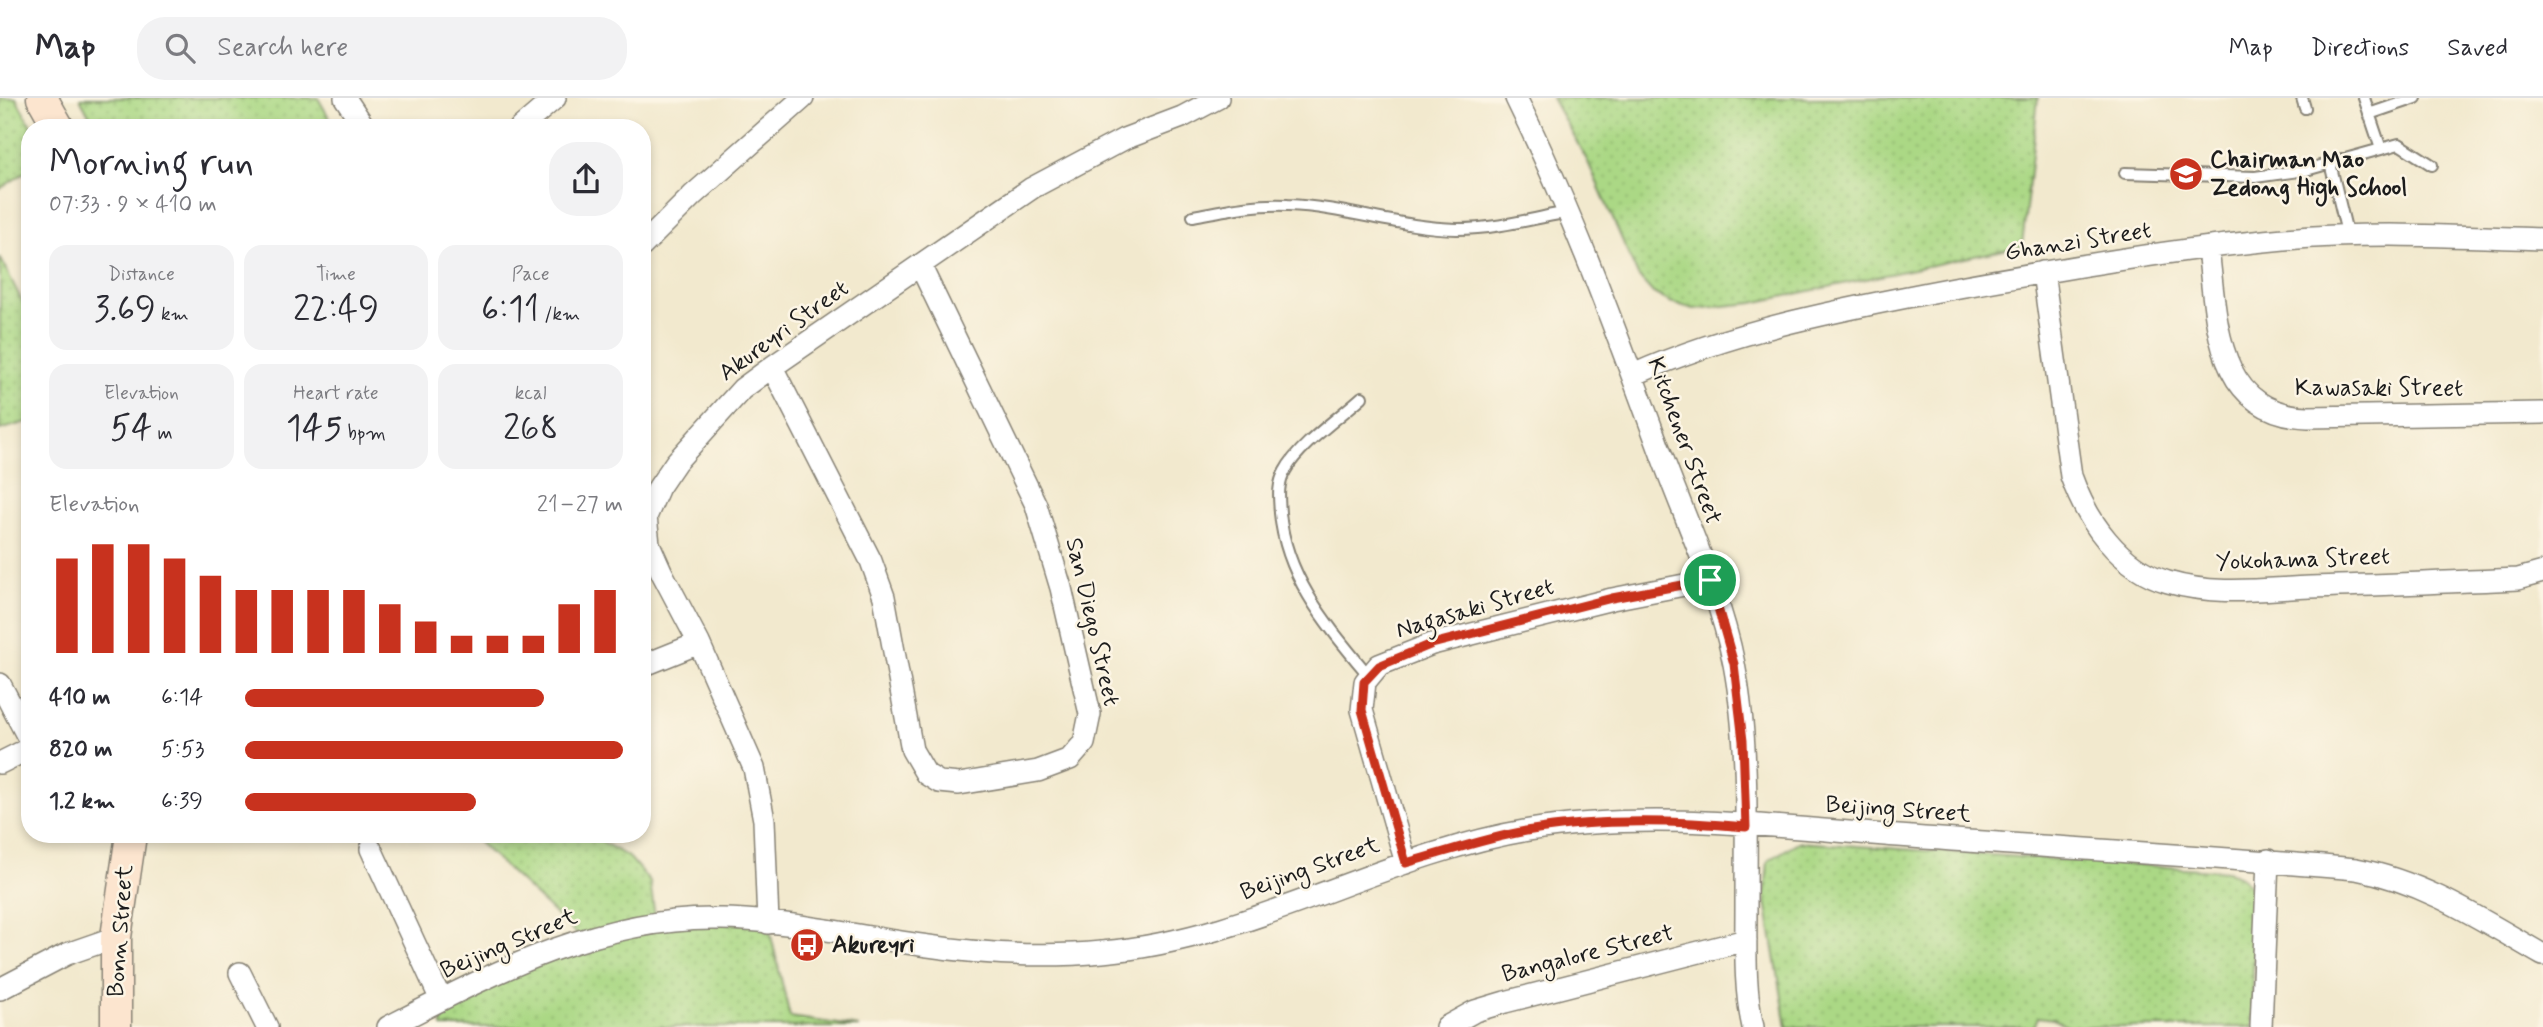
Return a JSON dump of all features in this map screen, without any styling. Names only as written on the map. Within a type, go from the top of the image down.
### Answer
[{"type":"street","points":[[42,98],[54,119]]},
{"type":"street","points":[[345,98],[359,119]]},
{"type":"street","points":[[530,119],[555,98]]},
{"type":"street","points":[[651,237],[692,195],[803,98]]},
{"type":"street","name":"Akureyri Street","points":[[651,503],[676,461],[742,389],[772,367],[1044,182],[1124,139],[1182,117],[1218,98]]},
{"type":"street","name":"Kitchener Street","points":[[1516,98],[1552,170],[1633,375],[1710,580],[1734,664],[1743,741],[1746,940],[1749,1010],[1753,1027]]},
{"type":"street","name":"Ghanzi Street","points":[[1633,375],[1720,342],[1843,309],[2043,272],[2284,239],[2448,236],[2543,239]]},
{"type":"street","name":"Kawasaki Street","points":[[2208,249],[2225,358],[2242,386],[2260,404],[2289,416],[2308,417],[2543,413]]},
{"type":"street","name":"San Diego Street","points":[[772,367],[871,561],[884,597],[912,750],[926,774],[940,782],[959,784],[1038,771],[1070,759],[1084,743],[1090,714],[1049,543],[1036,505],[920,265]]},
{"type":"street","name":"Yokohama Street","points":[[2043,272],[2071,476],[2079,501],[2091,520],[2126,559],[2143,570],[2168,582],[2222,591],[2518,579],[2543,572]]},
{"type":"street","name":"Akureyri Street","points":[[651,549],[699,643],[754,768],[764,820],[768,923]]},
{"type":"street","name":"Nagasaki Street","points":[[1369,676],[1394,657],[1432,644],[1612,598],[1710,580]]},
{"type":"street","points":[[651,662],[699,643]]},
{"type":"street","points":[[1369,676],[1362,692],[1362,710],[1406,863]]},
{"type":"street","points":[[0,684],[21,724]]},
{"type":"street","points":[[0,763],[21,752]]},
{"type":"street","name":"Beijing Street","points":[[388,1027],[533,957],[627,927],[721,919],[978,952],[1107,952],[1146,947],[1231,925],[1406,863],[1513,834],[1575,824],[1670,821],[2268,860],[2356,869],[2401,880],[2446,899],[2543,954]]},
{"type":"street","name":"Bonn Street","points":[[116,1027],[116,937],[130,843]]},
{"type":"street","points":[[371,849],[440,1000]]},
{"type":"street","points":[[2261,1027],[2268,860]]},
{"type":"street","points":[[0,989],[67,954],[116,937]]},
{"type":"street","name":"Bangalore Street","points":[[1446,1027],[1475,1012],[1505,1002],[1746,940]]},
{"type":"street","points":[[240,972],[267,1027]]},
{"type":"lane","points":[[2381,149],[2366,105],[2416,98]]},
{"type":"lane","points":[[2125,173],[2255,177],[2306,170],[2399,144],[2432,165]]},
{"type":"lane","points":[[2330,163],[2348,237]]},
{"type":"lane","points":[[1193,216],[1247,206],[1288,205],[1456,229],[1497,227],[1568,212]]},
{"type":"lane","points":[[1362,397],[1298,454],[1285,470],[1278,491],[1283,534],[1297,578],[1318,614],[1369,676]]},
{"type":"green space","points":[[0,98],[16,98],[27,119],[21,119],[21,175],[0,189]]},
{"type":"green space","points":[[80,98],[318,98],[330,119],[91,119]]},
{"type":"green space","points":[[1552,98],[2038,98],[2022,246],[1753,303],[1694,309],[1670,302],[1653,293],[1638,276],[1588,162]]},
{"type":"green space","points":[[0,257],[21,299],[21,424],[0,430]]},
{"type":"green space","points":[[1798,842],[2228,871],[2242,878],[2253,889],[2253,1027],[2071,1027],[2053,1019],[2038,1017],[2034,1027],[1787,1027],[1765,896],[1768,861]]},
{"type":"green space","points":[[480,843],[605,843],[630,858],[650,882],[656,924],[768,923],[790,1017],[859,1027],[442,1027],[441,1000],[582,939]]},
{"type":"place","name":"Chairman Mao Zedong High School","points":[[2186,174]]},
{"type":"place","name":"Akureyri","points":[[807,945]]},
{"type":"route","points":[[1710,580],[1734,664],[1743,741],[1746,827],[1670,821],[1575,824],[1499,837],[1406,863],[1362,710],[1364,682],[1379,666],[1394,657],[1432,644],[1612,598],[1710,580]]}]
